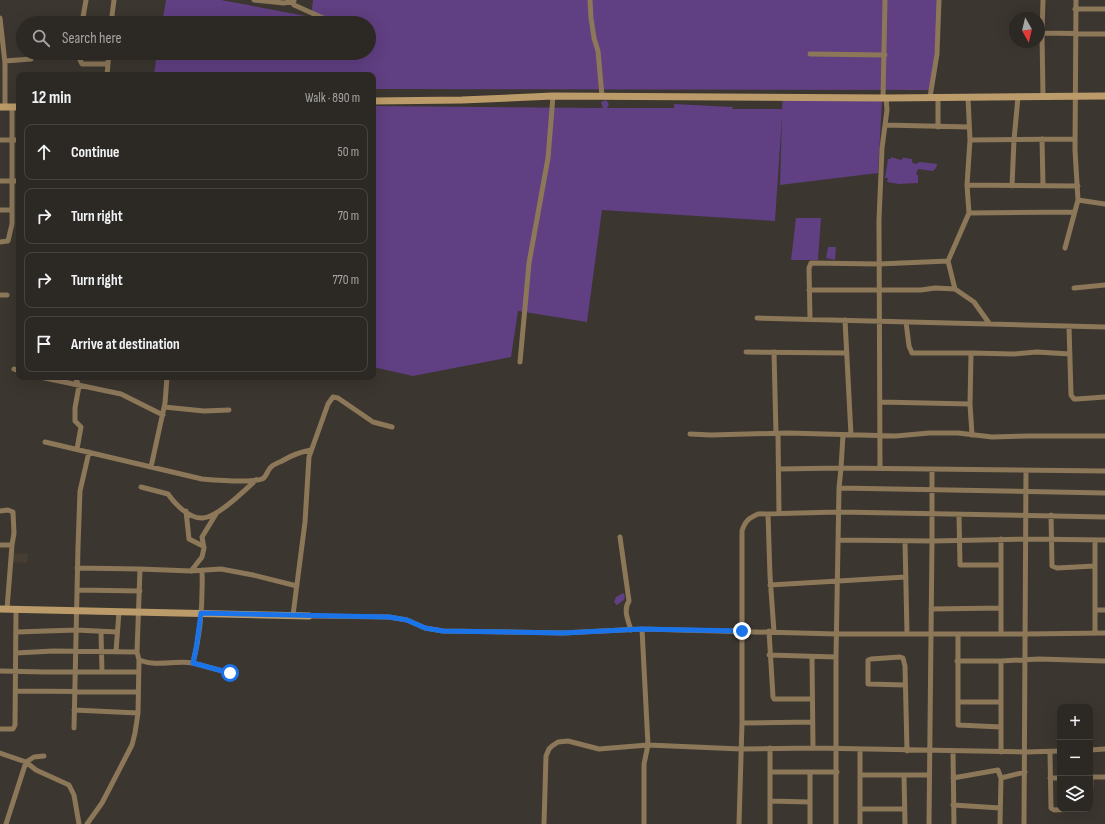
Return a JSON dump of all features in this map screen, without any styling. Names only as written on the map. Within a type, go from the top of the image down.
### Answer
[{"type":"street","points":[[83,16],[86,0]]},
{"type":"street","points":[[113,16],[114,0]]},
{"type":"street","points":[[254,0],[284,3],[293,1],[294,5],[319,16]]},
{"type":"street","points":[[590,0],[594,38],[598,51],[602,96]]},
{"type":"street","points":[[880,467],[880,198],[882,148],[887,110],[885,98],[885,0]]},
{"type":"street","points":[[938,127],[934,97],[939,0]]},
{"type":"street","points":[[1043,0],[1043,12]]},
{"type":"street","points":[[1065,248],[1078,200],[1075,139],[1076,0]]},
{"type":"street","points":[[1075,9],[1105,9]]},
{"type":"street","points":[[0,18],[12,140],[12,224],[9,238],[5,242],[0,242]]},
{"type":"street","points":[[1045,33],[1105,34]]},
{"type":"street","points":[[1042,48],[1043,97]]},
{"type":"street","points":[[810,54],[885,55]]},
{"type":"street","points":[[4,61],[18,60]]},
{"type":"street","points":[[80,60],[82,64],[108,64]]},
{"type":"street","points":[[107,72],[108,60]]},
{"type":"street","points":[[520,362],[529,263],[548,158],[554,96]]},
{"type":"street","points":[[376,101],[462,100],[554,96],[885,98],[1105,96]]},
{"type":"street","points":[[955,289],[948,261],[970,213],[966,185],[970,140],[968,97]]},
{"type":"street","points":[[1012,186],[1018,97]]},
{"type":"street","points":[[885,125],[969,127]]},
{"type":"street","points":[[1042,139],[1043,186]]},
{"type":"street","points":[[970,140],[1075,139]]},
{"type":"street","points":[[0,140],[16,140]]},
{"type":"street","points":[[0,181],[16,181]]},
{"type":"street","points":[[966,185],[1078,186]]},
{"type":"street","points":[[1078,200],[1105,204]]},
{"type":"street","points":[[0,210],[12,210]]},
{"type":"street","points":[[970,213],[1075,212]]},
{"type":"street","points":[[810,319],[809,268],[813,263],[879,264],[948,261]]},
{"type":"street","points":[[1074,288],[1105,284]]},
{"type":"street","points":[[809,290],[955,289],[974,302],[989,323]]},
{"type":"street","points":[[0,295],[7,295]]},
{"type":"street","points":[[757,318],[1105,327]]},
{"type":"street","points":[[845,320],[851,435]]},
{"type":"street","points":[[906,322],[909,346],[912,353],[1014,354],[1037,352],[1070,354]]},
{"type":"street","points":[[1069,326],[1072,397],[1077,399],[1105,397]]},
{"type":"street","points":[[746,352],[847,353]]},
{"type":"street","points":[[774,352],[779,469],[779,514]]},
{"type":"street","points":[[971,353],[970,404],[972,435]]},
{"type":"street","points":[[53,380],[121,394],[163,414]]},
{"type":"street","points":[[77,380],[79,386],[74,416],[75,421],[81,427],[77,449]]},
{"type":"street","points":[[151,467],[163,414],[167,380]]},
{"type":"street","points":[[293,615],[305,522],[308,464],[311,450],[328,404],[333,397],[338,398],[373,422],[392,427]]},
{"type":"street","points":[[880,402],[970,404]]},
{"type":"street","points":[[164,407],[204,411],[229,410]]},
{"type":"street","points":[[690,434],[880,435],[958,433],[1003,438],[1029,436],[1105,436]]},
{"type":"street","points":[[836,824],[838,512],[843,435]]},
{"type":"street","points":[[45,442],[202,479],[257,480]]},
{"type":"street","points":[[191,571],[202,557],[202,537],[216,514],[257,480],[265,477],[270,467],[293,454],[311,450]]},
{"type":"street","points":[[74,728],[80,491],[89,452]]},
{"type":"street","points":[[779,469],[880,467],[932,470],[1105,472]]},
{"type":"street","points":[[929,824],[932,470]]},
{"type":"street","points":[[1024,824],[1026,752],[1026,471]]},
{"type":"street","points":[[141,487],[168,494],[175,504],[194,517],[203,518],[216,514]]},
{"type":"street","points":[[839,488],[1105,493]]},
{"type":"street","points":[[0,510],[8,510],[14,515],[14,533],[4,609],[389,617],[407,620],[425,628],[443,631],[563,633],[642,629],[771,631],[837,634],[1105,633]]},
{"type":"street","points":[[186,511],[189,539],[203,546]]},
{"type":"street","points":[[739,824],[742,723],[742,530],[744,522],[750,517],[758,514],[838,512],[932,515],[1105,516]]},
{"type":"street","points":[[768,514],[771,631],[769,655],[772,693],[774,699],[812,699]]},
{"type":"street","points":[[959,515],[961,565],[1001,565]]},
{"type":"street","points":[[1051,515],[1053,567],[1095,566]]},
{"type":"street","points":[[620,537],[629,601],[626,606],[626,611],[631,630]]},
{"type":"street","points":[[838,540],[1105,540]]},
{"type":"street","points":[[1001,540],[1001,634]]},
{"type":"street","points":[[1095,540],[1095,633]]},
{"type":"street","points":[[905,541],[907,634]]},
{"type":"street","points":[[0,545],[12,545]]},
{"type":"street","points":[[77,568],[191,571],[221,569],[297,586]]},
{"type":"street","points":[[88,824],[102,803],[132,744],[135,733],[138,713],[139,660],[137,652],[140,569]]},
{"type":"street","points":[[193,663],[201,613],[202,570]]},
{"type":"street","points":[[770,585],[906,577]]},
{"type":"street","points":[[77,590],[140,591]]},
{"type":"street","points":[[932,608],[1001,608]]},
{"type":"street","points":[[0,729],[12,729],[15,725],[16,610]]},
{"type":"street","points":[[1095,610],[1105,610]]},
{"type":"street","points":[[116,651],[119,612]]},
{"type":"street","points":[[642,629],[648,745],[644,764],[644,824]]},
{"type":"street","points":[[16,632],[76,630],[117,632]]},
{"type":"street","points":[[101,632],[102,672]]},
{"type":"street","points":[[958,634],[957,661],[959,726],[1001,727]]},
{"type":"street","points":[[16,653],[76,651],[137,652]]},
{"type":"street","points":[[769,655],[836,657]]},
{"type":"street","points":[[812,657],[813,748]]},
{"type":"street","points":[[905,685],[868,684],[868,660],[903,658],[905,685],[906,751]]},
{"type":"street","points":[[957,661],[1000,662],[1026,659],[1105,661]]},
{"type":"street","points":[[139,660],[159,664],[182,662],[193,663],[230,673]]},
{"type":"street","points":[[1000,662],[1001,752]]},
{"type":"street","points":[[0,671],[138,672]]},
{"type":"street","points":[[16,691],[138,692]]},
{"type":"street","points":[[958,702],[1001,702]]},
{"type":"street","points":[[74,710],[138,713]]},
{"type":"street","points":[[742,723],[812,722]]},
{"type":"street","points":[[544,824],[546,756],[549,749],[558,742],[568,741],[599,749],[648,745],[741,749],[813,748],[906,751],[1057,751]]},
{"type":"street","points":[[770,748],[770,824]]},
{"type":"street","points":[[1093,750],[1105,749]]},
{"type":"street","points":[[860,750],[860,824]]},
{"type":"street","points":[[953,751],[954,824]]},
{"type":"street","points":[[1050,752],[1051,805],[1053,809],[1057,809]]},
{"type":"street","points":[[0,753],[26,762],[36,770],[69,785],[74,795],[79,824]]},
{"type":"street","points":[[6,824],[26,762],[34,757],[44,756]]},
{"type":"street","points":[[953,778],[998,770],[1001,778],[1000,824]]},
{"type":"street","points":[[770,772],[837,772]]},
{"type":"street","points":[[1001,778],[1025,772]]},
{"type":"street","points":[[810,773],[810,824]]},
{"type":"street","points":[[860,775],[929,775]]},
{"type":"street","points":[[904,775],[905,824]]},
{"type":"street","points":[[1093,777],[1105,777]]},
{"type":"street","points":[[1050,778],[1057,778]]},
{"type":"street","points":[[770,802],[809,802]]},
{"type":"street","points":[[953,805],[1000,808]]},
{"type":"street","points":[[860,809],[904,809]]},
{"type":"shaded area","points":[[166,0],[221,0],[306,16],[163,16]]},
{"type":"shaded area","points":[[313,0],[941,0],[930,90],[376,89],[376,72],[154,72],[156,60],[376,60],[376,16],[311,16]]},
{"type":"shaded area","points":[[783,96],[882,101],[878,173],[780,185],[782,116],[775,221],[602,210],[587,322],[518,311],[511,357],[413,376],[376,368],[376,106],[603,108],[601,102],[606,100],[609,104],[607,108],[674,108],[674,104],[733,107],[732,109],[782,109]]},
{"type":"shaded area","points":[[891,157],[901,160],[904,157],[912,159],[912,162],[915,164],[920,162],[937,164],[933,171],[918,169],[916,175],[918,175],[918,183],[899,184],[887,182],[888,178],[885,178],[888,159],[891,159]]},
{"type":"shaded area","points":[[796,218],[821,218],[818,260],[791,260]]},
{"type":"shaded area","points":[[828,247],[836,247],[835,260],[826,258]]},
{"type":"shaded area","points":[[13,553],[28,554],[27,563],[12,562]]},
{"type":"shaded area","points":[[623,593],[625,596],[624,600],[617,605],[614,602],[616,597]]},
{"type":"route","points":[[230,673],[193,663],[201,613],[389,617],[407,620],[425,628],[443,631],[563,633],[642,629],[742,631]]}]
